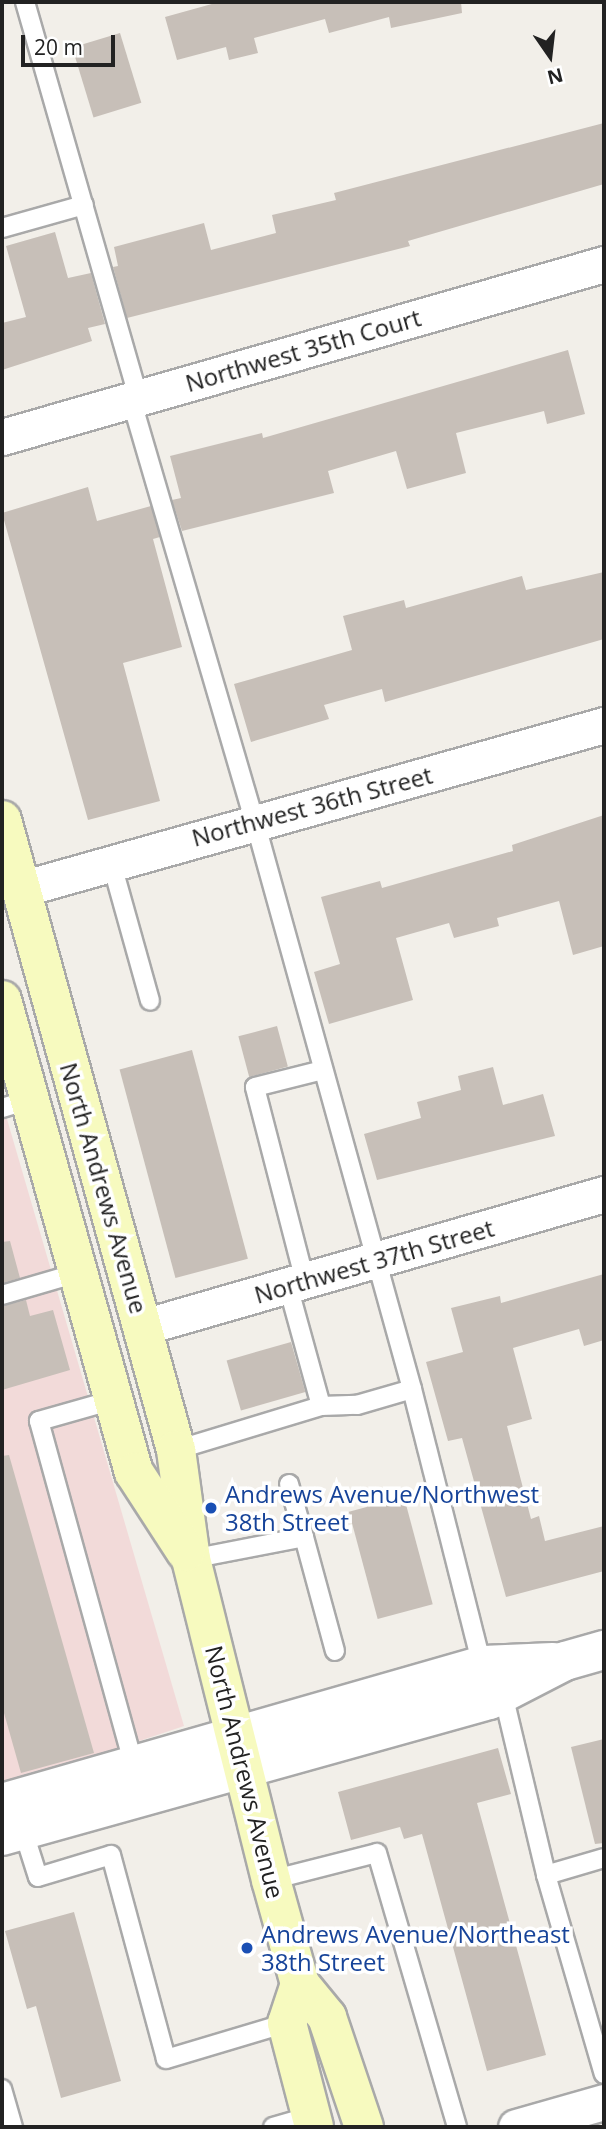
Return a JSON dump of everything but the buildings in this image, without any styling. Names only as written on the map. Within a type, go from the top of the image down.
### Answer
[{"type":"main road","name":"North Andrews Avenue","points":[[2,820],[11,888],[66,1050],[176,1450],[191,1559],[271,1881],[300,1984],[327,2017],[364,2127]]},
{"type":"main road","name":"North Andrews Avenue","points":[[2,1001],[15,1104],[77,1273],[134,1472],[191,1559]]},
{"type":"main road","points":[[2,1001],[41,1018],[66,1050]]},
{"type":"main road","points":[[300,1984],[287,2023],[313,2122]]},
{"type":"street","name":"Northwest 35th Court","points":[[2,436],[604,264]]},
{"type":"street","name":"Northwest 36th Street","points":[[11,888],[604,725]]},
{"type":"street","name":"Northwest 37th Street","points":[[143,1327],[604,1194]]},
{"type":"street","points":[[9,1823],[492,1679],[604,1650]]},
{"type":"street","points":[[9,1823],[134,1766],[241,1754]]},
{"type":"street","points":[[516,2127],[604,2102]]},
{"type":"lane","points":[[25,2],[255,822],[374,1261],[604,2074]]},
{"type":"lane","points":[[2,228],[83,205]]},
{"type":"lane","points":[[111,861],[150,1001]]},
{"type":"lane","points":[[321,1406],[255,1087],[323,1070]]},
{"type":"lane","points":[[2,1295],[77,1273]]},
{"type":"lane","points":[[176,1450],[321,1406],[357,1405],[412,1389]]},
{"type":"lane","points":[[113,1400],[39,1421],[134,1766]]},
{"type":"lane","points":[[289,1484],[335,1651]]},
{"type":"lane","points":[[191,1559],[304,1537]]},
{"type":"lane","points":[[9,1823],[38,1877],[111,1855],[166,2059],[287,2023]]},
{"type":"lane","points":[[271,1881],[377,1853],[457,2127]]},
{"type":"lane","points":[[546,1875],[604,1858]]},
{"type":"lane","points":[[2,2088],[13,2127]]},
{"type":"lane","points":[[273,2127],[313,2122]]},
{"type":"shaded area","points":[[2,1102],[184,1726],[5,1786],[2,1775]]},
{"type":"place","name":"Andrews Avenue/Northwest 38th Street","points":[[211,1508]]},
{"type":"place","name":"Andrews Avenue/Northeast 38th Street","points":[[247,1948]]}]
